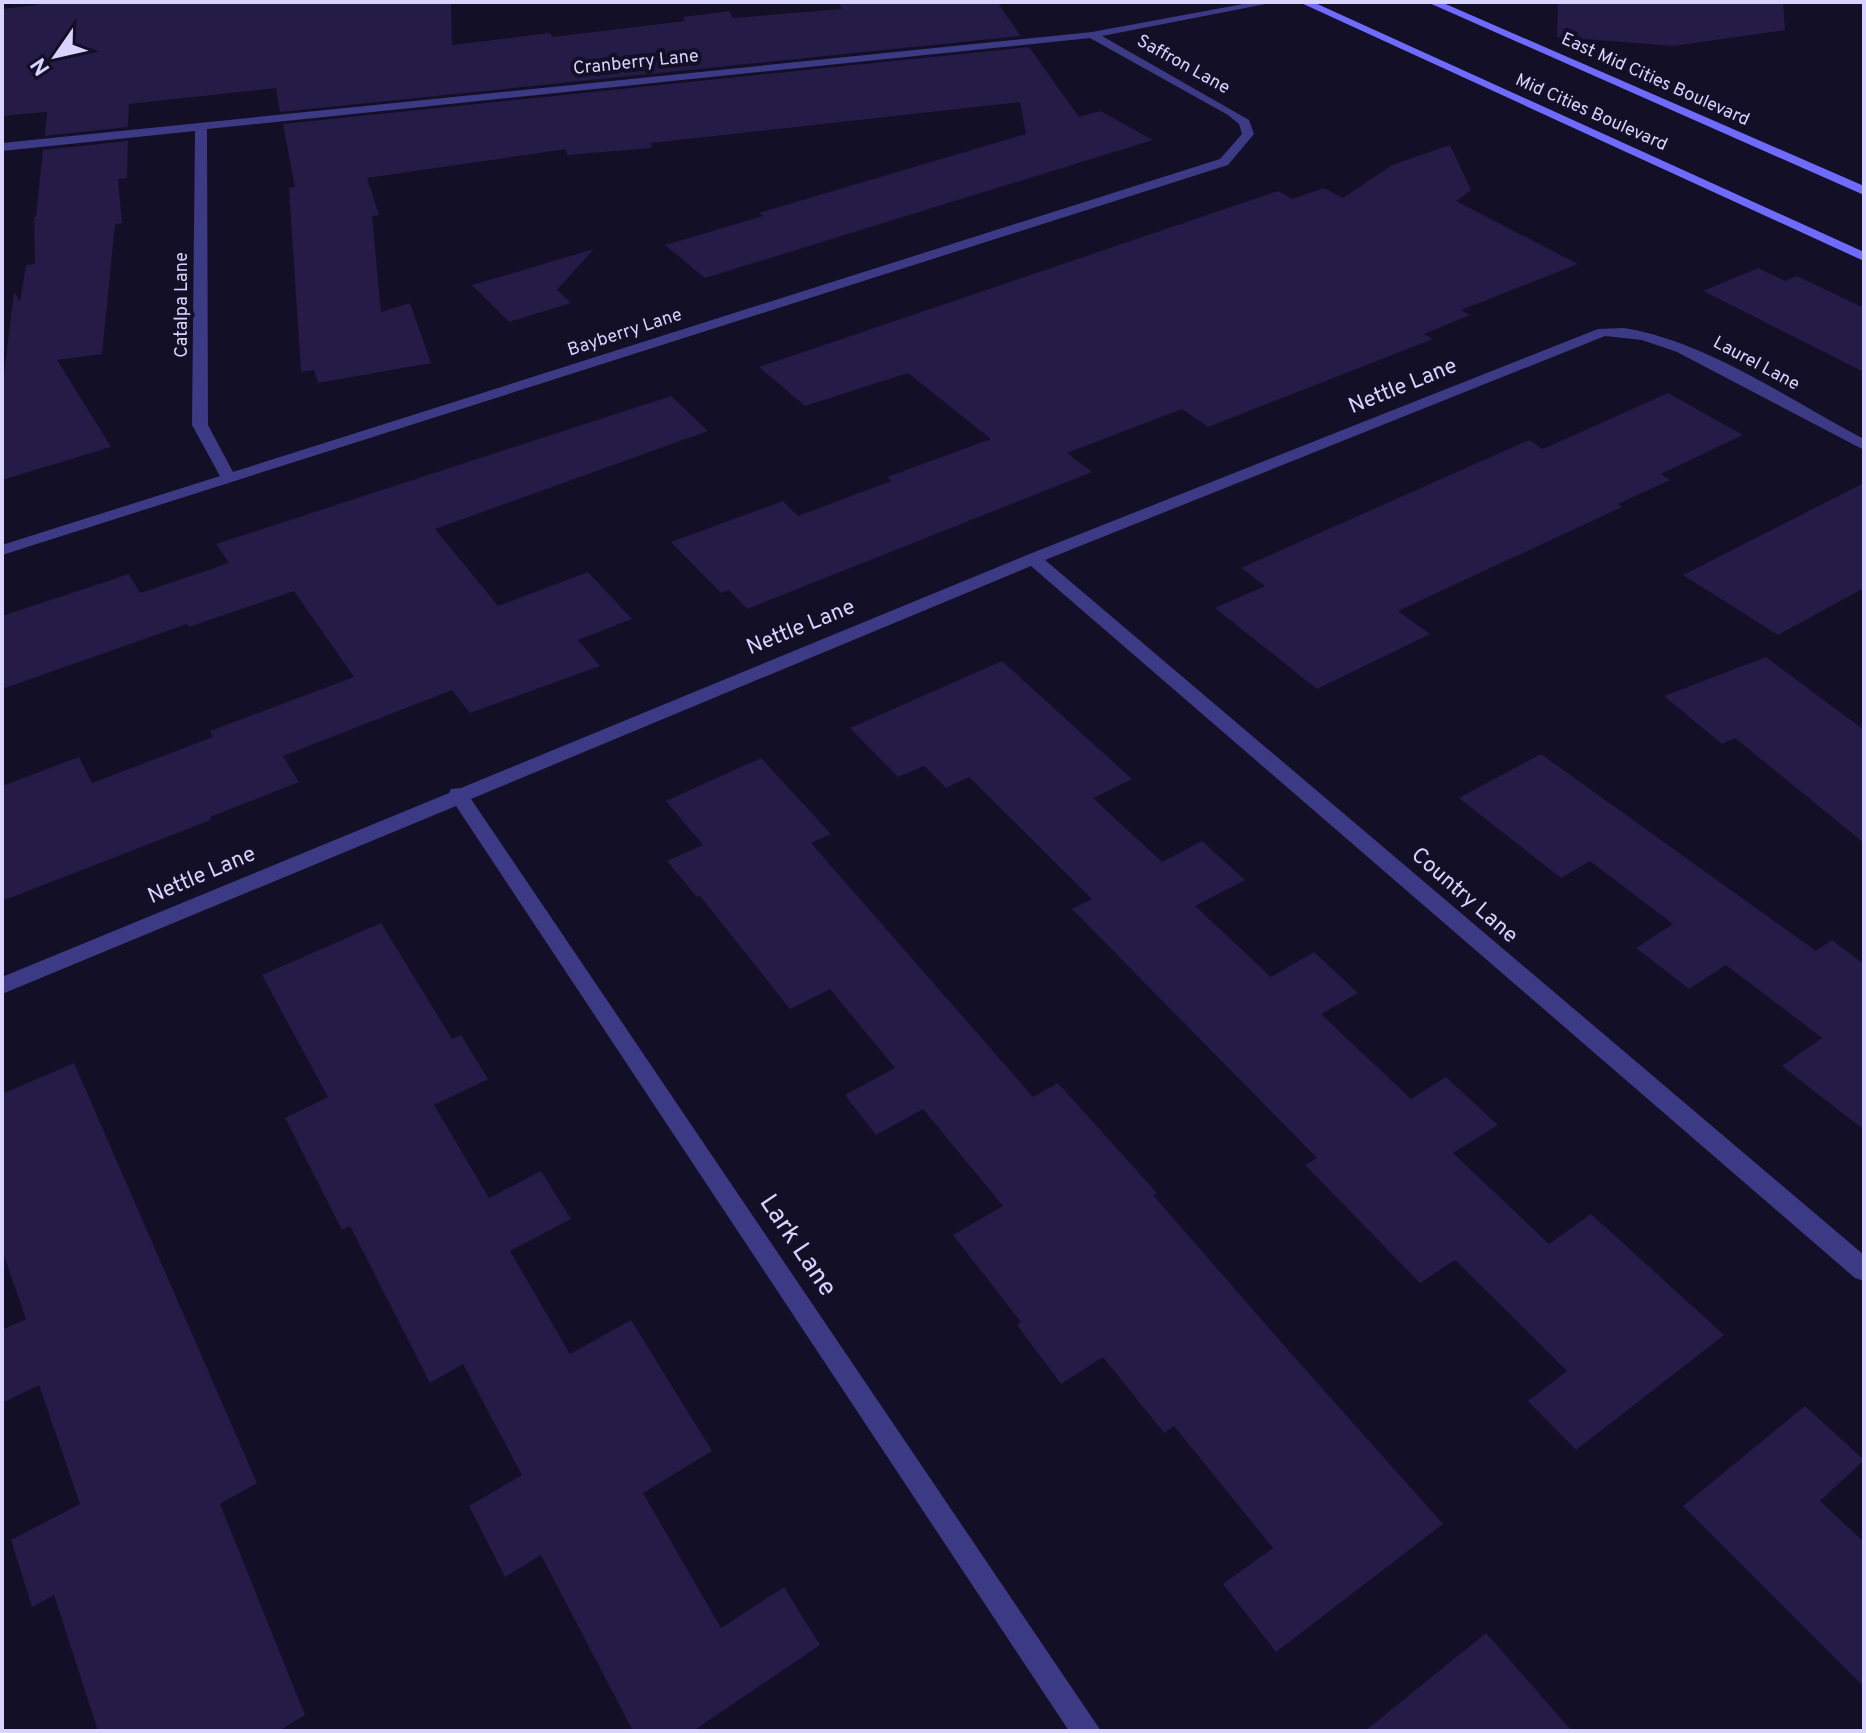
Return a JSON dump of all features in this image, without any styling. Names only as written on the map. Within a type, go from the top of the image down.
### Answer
[{"type":"main road","name":"Mid Cities Boulevard","points":[[1304,2],[1864,257]]},
{"type":"main road","name":"East Mid Cities Boulevard","points":[[1432,2],[1864,191]]},
{"type":"street","name":"Cranberry Lane","points":[[2,147],[1092,35],[1271,2]]},
{"type":"street","name":"Saffron Lane","points":[[1092,35],[1232,113],[1245,123],[1248,134]]},
{"type":"street","name":"Catalpa Lane","points":[[201,126],[200,425],[228,477]]},
{"type":"street","name":"Bayberry Lane","points":[[2,550],[1224,162],[1248,134]]},
{"type":"street","name":"Laurel Lane","points":[[1624,331],[1688,351],[1864,445]]},
{"type":"street","name":"Nettle Lane","points":[[2,986],[458,794],[1033,559],[1603,332],[1624,331]]},
{"type":"street","name":"Country Lane","points":[[1033,559],[1864,1270]]},
{"type":"street","name":"Lark Lane","points":[[458,794],[1086,1731]]},
{"type":"building","points":[[37,2],[451,2],[452,45],[685,21],[683,17],[729,11],[733,18],[842,9],[838,2],[997,2],[1021,36],[280,112],[276,88],[129,104],[128,127],[45,136],[47,112],[2,116],[2,9],[37,5]]},
{"type":"building","points":[[1558,2],[1783,2],[1785,30],[1674,46],[1557,37]]},
{"type":"building","points":[[1029,47],[1079,117],[1100,111],[1153,140],[705,278],[665,245],[763,216],[759,213],[1026,134],[1020,102],[651,143],[652,148],[567,155],[566,149],[367,178],[379,215],[372,216],[381,312],[410,303],[431,363],[318,383],[314,370],[301,372],[289,188],[295,187],[283,124]]},
{"type":"building","points":[[128,141],[127,178],[118,179],[122,223],[115,224],[102,354],[57,360],[111,447],[2,480],[2,391],[14,292],[20,302],[26,265],[35,264],[34,217],[43,150]]},
{"type":"building","points":[[1450,145],[1471,190],[1456,201],[1578,264],[1461,310],[1470,315],[1424,334],[1433,339],[1208,427],[1182,409],[1067,453],[1092,472],[747,609],[729,590],[721,593],[671,542],[783,501],[798,516],[891,481],[887,477],[991,439],[908,373],[805,406],[759,367],[1278,191],[1292,199],[1324,188],[1343,198],[1392,165]]},
{"type":"building","points":[[594,249],[557,290],[571,303],[509,322],[472,285]]},
{"type":"building","points":[[1758,268],[1785,281],[1797,276],[1864,308],[1864,372],[1703,291]]},
{"type":"building","points":[[1668,393],[1743,435],[1661,474],[1670,480],[1618,504],[1622,507],[1398,611],[1430,634],[1317,689],[1215,608],[1265,586],[1241,568],[1529,440],[1543,449]]},
{"type":"building","points":[[671,396],[708,431],[435,529],[498,606],[588,572],[632,619],[578,640],[600,666],[470,713],[452,690],[283,756],[299,782],[210,817],[211,820],[2,901],[2,786],[79,757],[92,783],[213,737],[210,731],[354,677],[294,591],[189,627],[187,624],[2,689],[2,616],[129,574],[140,593],[229,563],[216,544]]},
{"type":"building","points":[[1864,483],[1864,588],[1778,635],[1683,575]]},
{"type":"building","points":[[1766,657],[1864,730],[1864,843],[1735,738],[1722,744],[1664,696]]},
{"type":"building","points":[[1002,661],[1132,779],[1093,798],[1162,862],[1202,841],[1245,880],[1195,906],[1271,977],[1314,952],[1358,993],[1321,1014],[1411,1099],[1446,1077],[1498,1125],[1453,1153],[1549,1244],[1591,1214],[1724,1335],[1576,1450],[1528,1401],[1567,1371],[1455,1260],[1420,1283],[1305,1165],[1317,1158],[1072,909],[1092,899],[969,777],[946,788],[924,766],[898,777],[850,728]]},
{"type":"building","points":[[1541,754],[1816,951],[1832,940],[1864,964],[1864,1130],[1782,1066],[1822,1038],[1726,965],[1689,989],[1636,948],[1673,924],[1590,861],[1561,878],[1459,798]]},
{"type":"building","points":[[761,758],[831,834],[811,843],[1033,1097],[1058,1083],[1443,1524],[1276,1652],[1223,1584],[1273,1548],[1174,1426],[1164,1433],[1103,1357],[1061,1384],[1017,1325],[1021,1322],[953,1235],[1003,1206],[923,1109],[876,1135],[845,1095],[895,1068],[830,989],[790,1009],[700,896],[697,897],[667,861],[703,845],[666,801]]},
{"type":"building","points":[[381,923],[452,1039],[461,1035],[488,1079],[434,1105],[489,1198],[541,1171],[571,1219],[510,1251],[570,1354],[631,1320],[712,1451],[643,1493],[721,1628],[784,1587],[820,1645],[693,1731],[633,1731],[541,1555],[505,1577],[469,1506],[522,1475],[463,1364],[430,1383],[350,1226],[342,1230],[285,1118],[328,1097],[262,975]]},
{"type":"building","points":[[74,1063],[257,1483],[220,1504],[305,1715],[279,1731],[98,1731],[54,1595],[32,1607],[11,1540],[80,1504],[39,1385],[2,1403],[2,1330],[26,1319],[2,1250],[2,1094]]},
{"type":"building","points":[[1805,1406],[1864,1460],[1820,1501],[1864,1542],[1864,1687],[1683,1506]]},
{"type":"building","points":[[1486,1633],[1572,1731],[1365,1731]]}]
